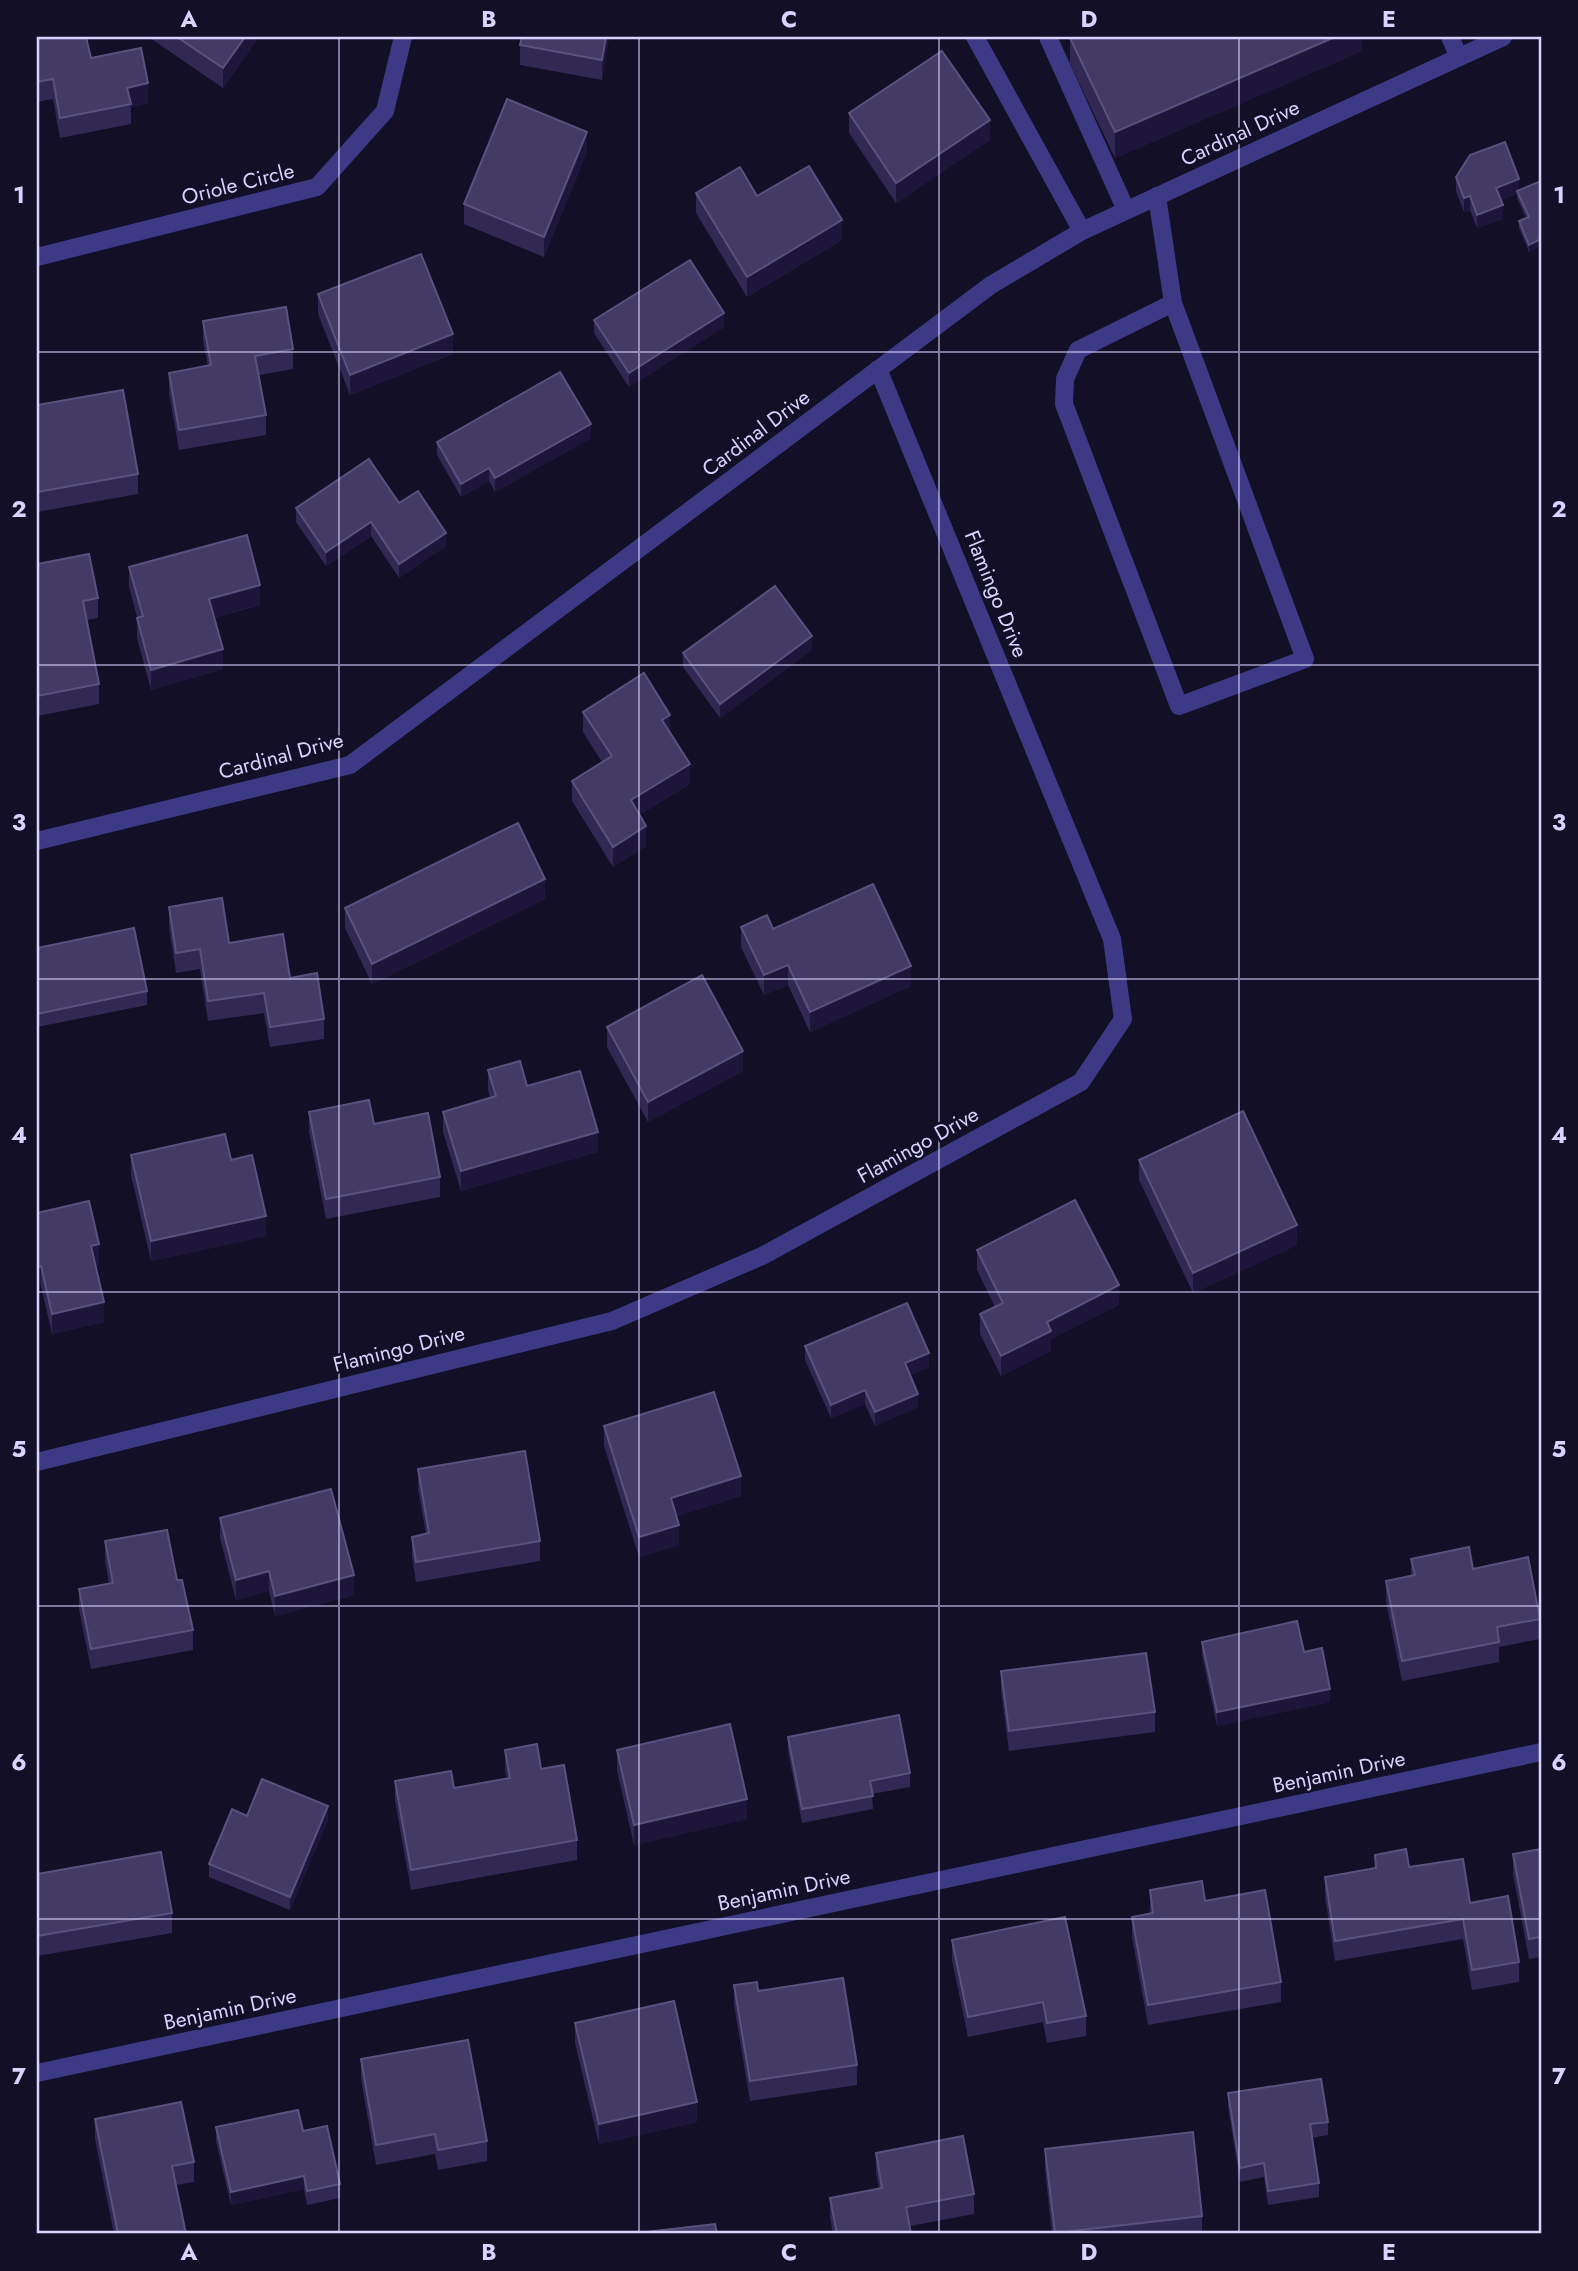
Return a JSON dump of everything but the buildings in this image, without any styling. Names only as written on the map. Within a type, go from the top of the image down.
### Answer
[{"type":"street","name":"Oriole Circle","points":[[37,257],[317,187],[385,111],[403,37]]},
{"type":"street","points":[[975,37],[1082,231]]},
{"type":"street","points":[[1048,37],[1126,210]]},
{"type":"street","points":[[1450,37],[1459,57]]},
{"type":"street","name":"Cardinal Drive","points":[[37,841],[351,765],[991,285],[1082,231],[1503,37]]},
{"type":"street","points":[[1157,196],[1173,303],[1305,659],[1179,706],[1064,404],[1065,379],[1078,350],[1173,303]]},
{"type":"street","name":"Flamingo Drive","points":[[37,1462],[612,1321],[762,1256],[1080,1082],[1123,1019],[1112,939],[878,369]]},
{"type":"street","name":"Benjamin Drive","points":[[37,2073],[1541,1752]]}]
